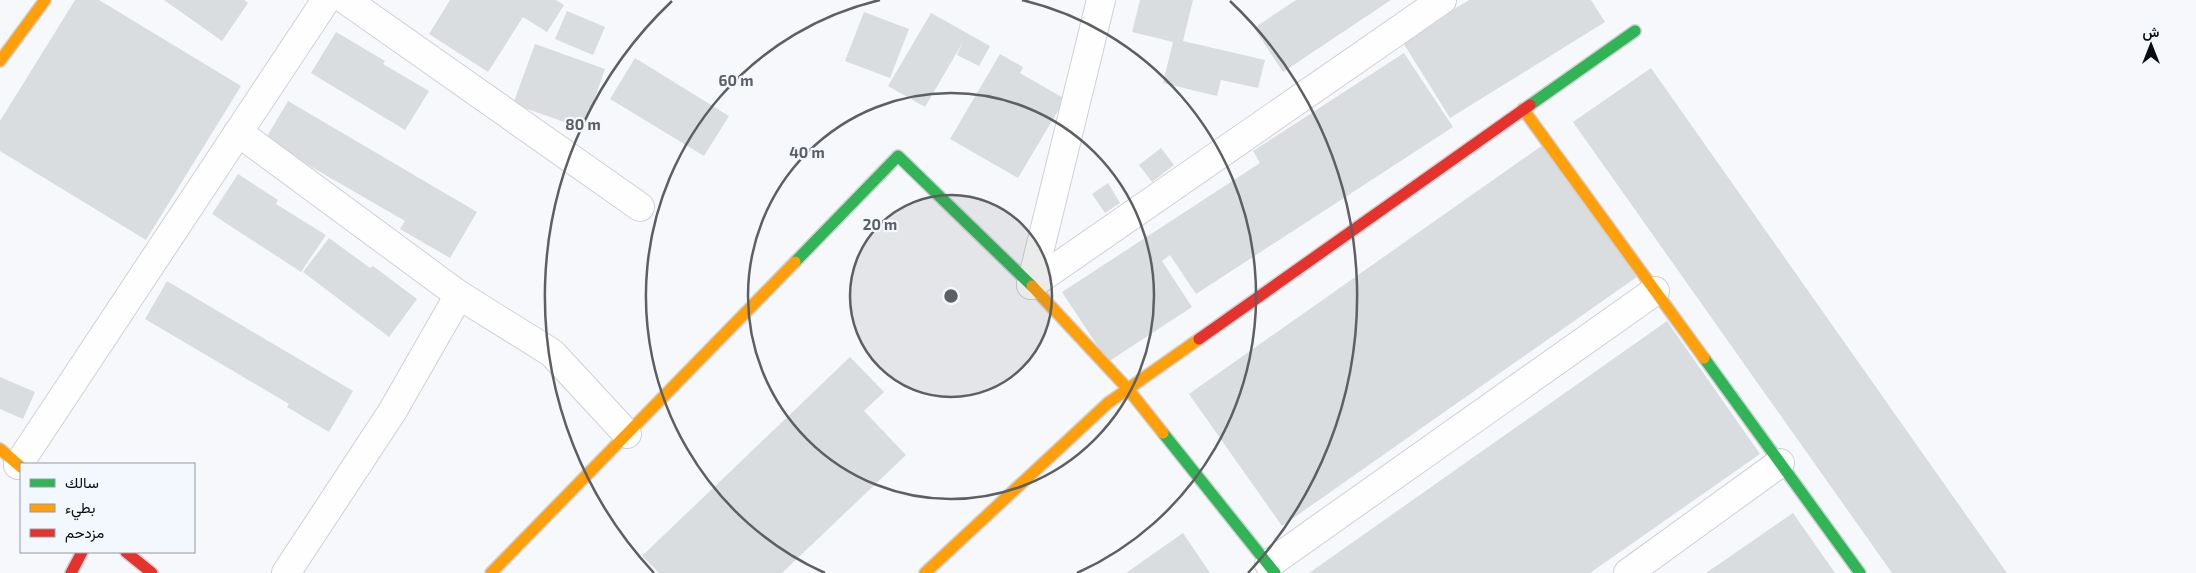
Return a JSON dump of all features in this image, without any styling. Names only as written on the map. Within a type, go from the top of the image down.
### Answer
[{"type":"street","points":[[13,460],[238,132],[326,0]]},
{"type":"street","points":[[346,0],[640,206]]},
{"type":"street","points":[[1032,285],[1101,0]]},
{"type":"street","points":[[1032,285],[1442,0]]},
{"type":"street","points":[[0,61],[39,2]]},
{"type":"street","points":[[925,573],[1108,403],[1635,31]]},
{"type":"street","points":[[1523,109],[1860,573]]},
{"type":"street","points":[[238,132],[459,295],[552,353],[627,434]]},
{"type":"street","points":[[491,573],[898,156],[1032,285],[1128,389],[1272,568],[1655,291]]},
{"type":"street","points":[[286,573],[392,412],[459,295]]},
{"type":"street","points":[[1628,573],[1780,462]]},
{"type":"street","points":[[71,573],[81,553]]},
{"type":"street","points":[[127,553],[152,573]]},
{"type":"building","points":[[75,0],[99,0],[241,86],[146,240],[0,151],[0,121]]},
{"type":"building","points":[[164,0],[244,0],[248,3],[222,41]]},
{"type":"building","points":[[450,0],[556,0],[564,5],[547,32],[523,17],[488,72],[429,34]]},
{"type":"building","points":[[1140,0],[1193,0],[1183,41],[1265,60],[1258,88],[1221,80],[1217,96],[1163,83],[1173,42],[1132,32]]},
{"type":"building","points":[[1296,0],[1391,0],[1283,72],[1254,28]]},
{"type":"building","points":[[1469,0],[1591,0],[1605,22],[1450,118],[1402,41]]},
{"type":"building","points":[[567,11],[605,27],[593,55],[555,39]]},
{"type":"building","points":[[864,12],[909,29],[890,78],[845,61]]},
{"type":"building","points":[[931,13],[990,46],[979,66],[957,55],[963,42],[925,107],[888,86]]},
{"type":"building","points":[[336,32],[385,61],[383,64],[429,91],[405,130],[311,73]]},
{"type":"building","points":[[535,44],[605,69],[584,129],[513,104]]},
{"type":"building","points":[[1404,53],[1453,127],[1196,294],[1170,255],[1162,261],[1192,307],[1108,362],[1062,292],[1260,163],[1253,151]]},
{"type":"building","points":[[1000,54],[1023,67],[1020,73],[1065,99],[1018,178],[950,139]]},
{"type":"building","points":[[635,58],[729,116],[704,156],[610,99]]},
{"type":"building","points":[[1651,68],[2007,573],[1892,573],[1573,122]]},
{"type":"building","points":[[288,101],[477,212],[450,258],[400,229],[405,221],[265,140]]},
{"type":"building","points":[[1547,142],[1641,274],[1282,526],[1189,394]]},
{"type":"building","points":[[1161,148],[1174,165],[1152,182],[1139,165]]},
{"type":"building","points":[[238,174],[278,200],[276,204],[326,235],[301,272],[212,214]]},
{"type":"building","points":[[1108,183],[1120,203],[1105,213],[1092,194]]},
{"type":"building","points":[[329,238],[370,268],[373,266],[417,299],[389,337],[303,272]]},
{"type":"building","points":[[167,281],[353,391],[329,432],[287,407],[289,404],[145,319]]},
{"type":"building","points":[[1667,321],[1760,454],[1590,573],[1309,573]]},
{"type":"building","points":[[850,357],[884,392],[864,411],[906,455],[782,573],[659,573],[642,556]]},
{"type":"building","points":[[0,377],[35,392],[23,419],[0,409]]},
{"type":"building","points":[[1793,513],[1835,573],[1706,573]]},
{"type":"building","points":[[1183,533],[1210,573],[1126,573]]},
{"type":"traffic: fast","points":[[1530,105],[1635,31]]},
{"type":"traffic: fast","points":[[795,262],[898,156],[1032,286]]},
{"type":"traffic: fast","points":[[1704,358],[1860,573]]},
{"type":"traffic: fast","points":[[1163,433],[1275,573]]},
{"type":"traffic: slow","points":[[0,61],[45,0]]},
{"type":"traffic: slow","points":[[1523,109],[1704,358]]},
{"type":"traffic: slow","points":[[491,573],[795,262]]},
{"type":"traffic: slow","points":[[1032,286],[1128,389],[1163,433]]},
{"type":"traffic: slow","points":[[925,573],[1108,403],[1199,339]]},
{"type":"traffic: slow","points":[[0,449],[20,466]]},
{"type":"traffic: jam","points":[[1199,339],[1530,105]]},
{"type":"traffic: jam","points":[[71,573],[81,553]]},
{"type":"traffic: jam","points":[[127,553],[152,573]]}]
